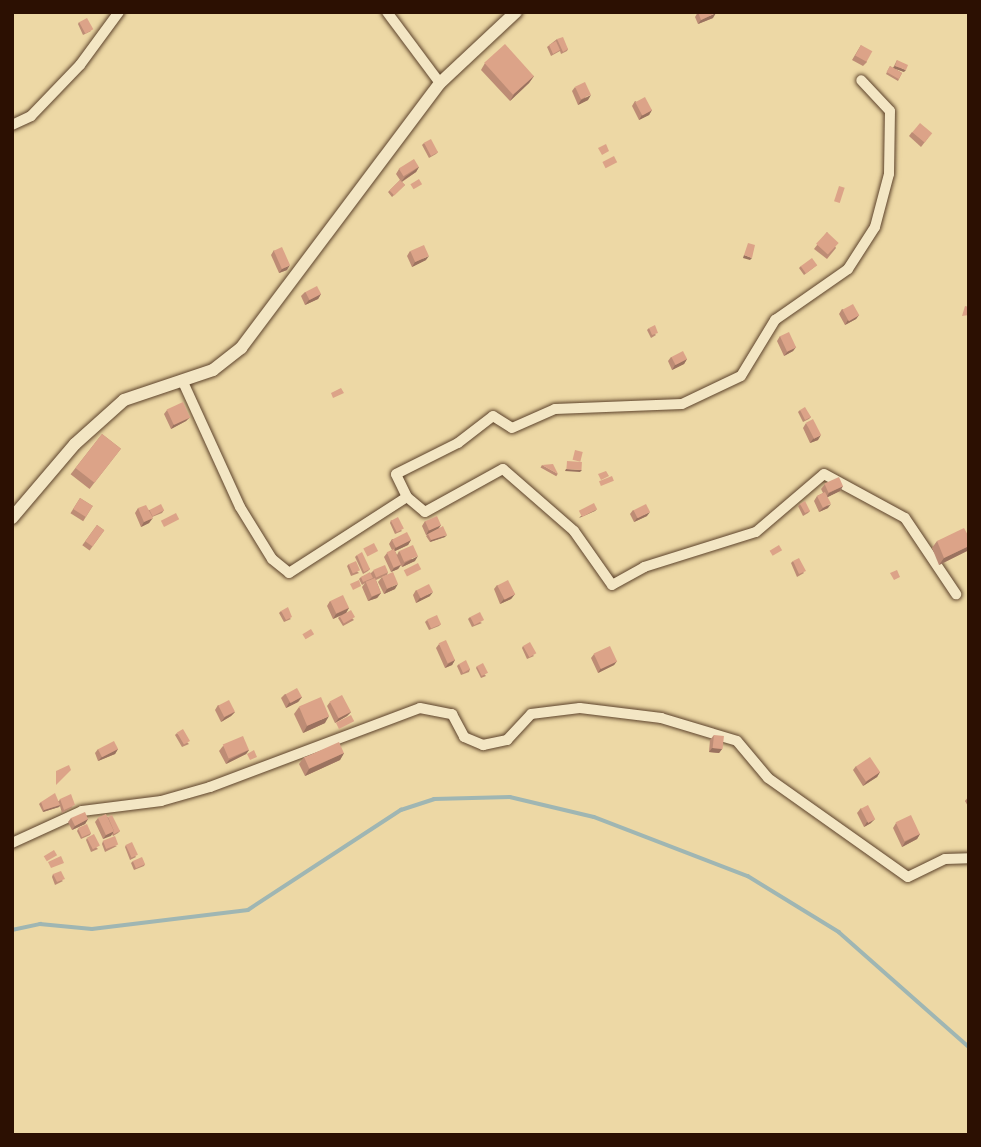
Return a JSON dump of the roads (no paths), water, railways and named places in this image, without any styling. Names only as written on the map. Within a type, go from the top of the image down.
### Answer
[{"type":"street","points":[[12,125],[31,116],[80,65],[119,12]]},
{"type":"street","points":[[387,12],[440,83]]},
{"type":"street","points":[[12,518],[75,444],[124,400],[213,370],[241,348],[440,83],[516,12]]},
{"type":"street","points":[[861,80],[890,111],[889,174],[875,227],[848,269],[775,320],[741,376],[682,404],[555,409],[512,428],[493,416],[458,443],[396,474],[407,497],[425,512],[503,469],[574,531],[612,585],[644,567],[756,532],[824,474],[905,518],[956,594]]},
{"type":"street","points":[[183,382],[240,507],[272,559],[289,573],[407,497]]},
{"type":"street","points":[[12,843],[82,811],[161,801],[210,787],[420,708],[452,715],[464,737],[483,745],[507,740],[531,714],[580,708],[661,718],[737,741],[768,778],[908,877],[945,859],[969,858]]},
{"type":"waterway","points":[[12,930],[40,924],[92,929],[248,910],[401,810],[434,799],[510,797],[594,817],[748,876],[839,932],[969,1047]]}]
